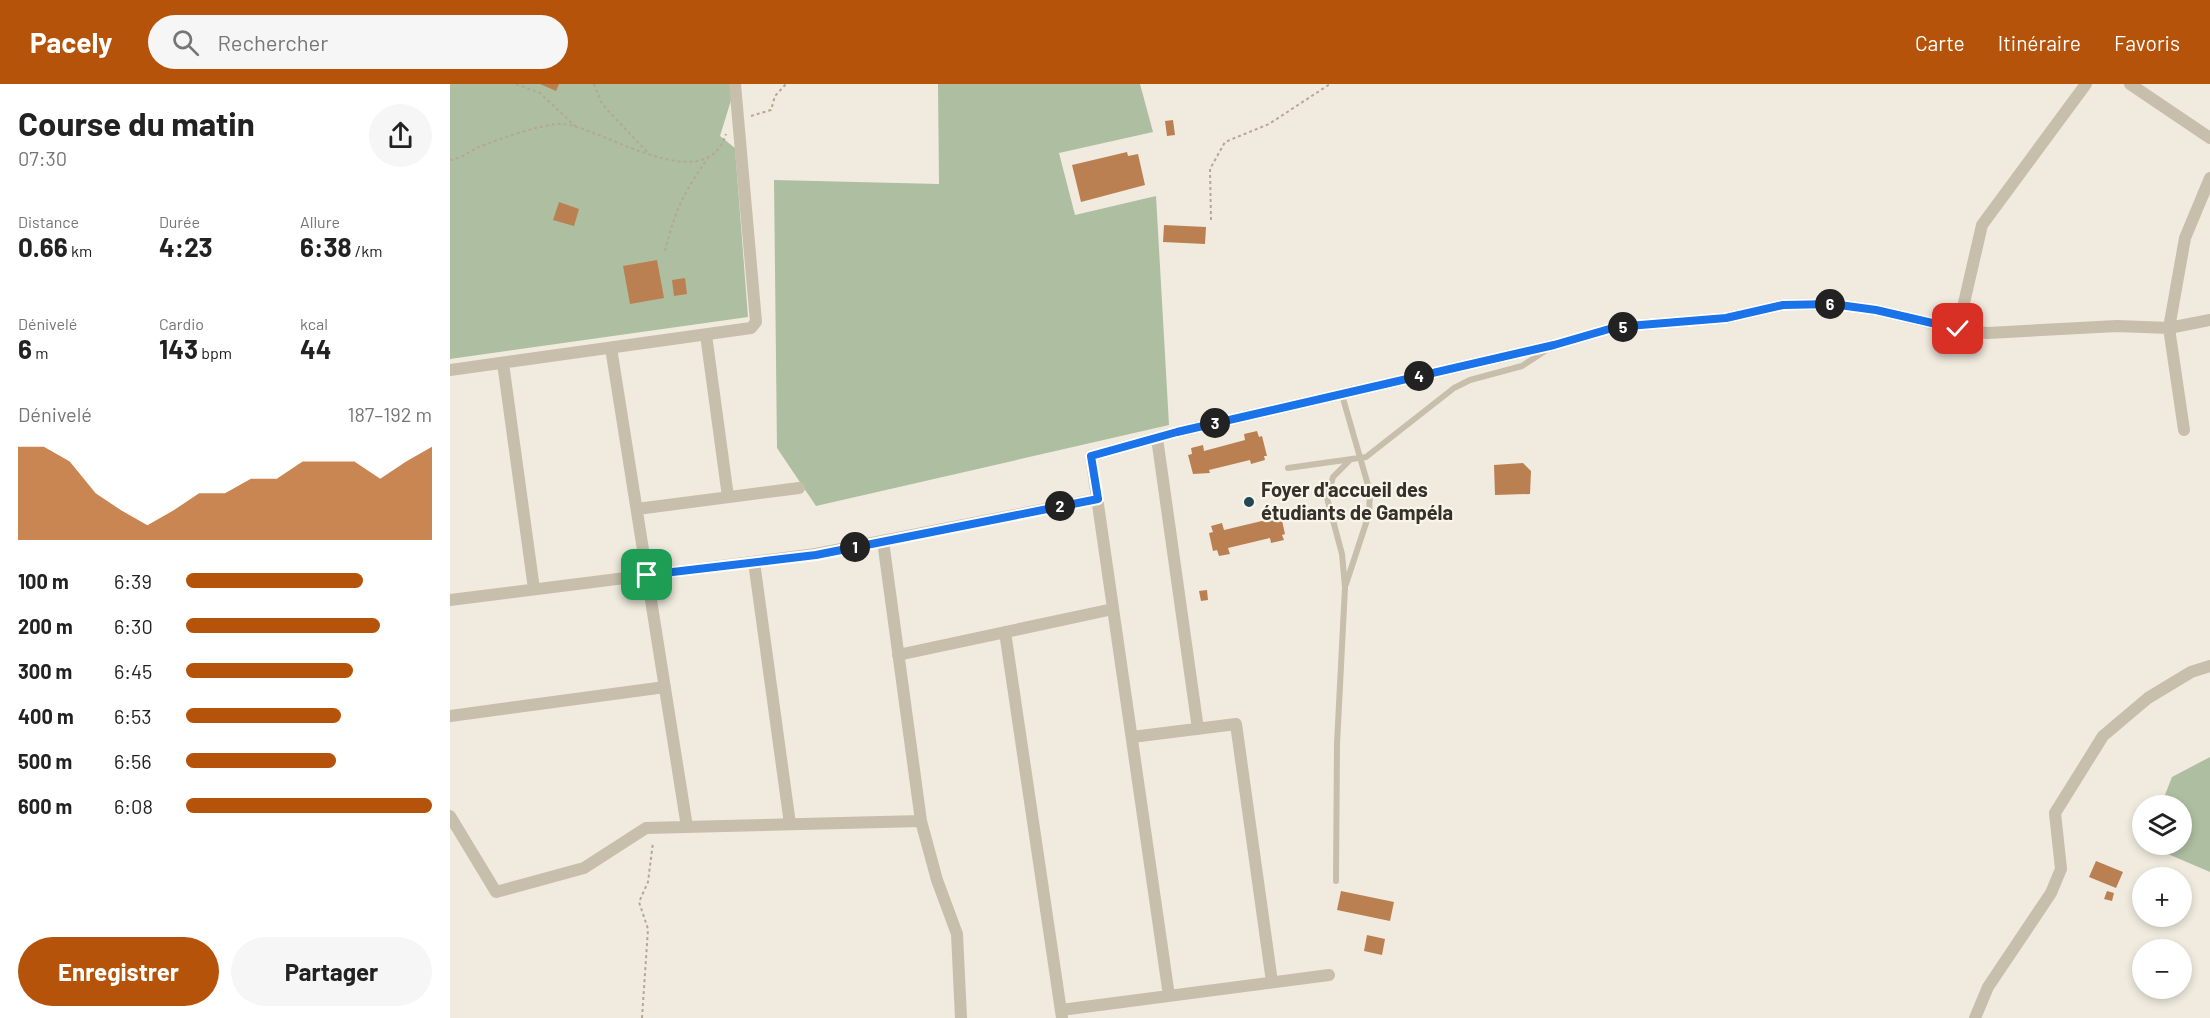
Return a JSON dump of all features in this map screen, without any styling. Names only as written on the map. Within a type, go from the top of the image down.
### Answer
[{"type":"street","points":[[450,370],[752,328],[756,322],[735,84]]},
{"type":"street","points":[[1958,329],[1982,225],[2086,84]]},
{"type":"street","points":[[2130,84],[2210,138]]},
{"type":"street","points":[[2184,430],[2169,328],[2185,238],[2210,178]]},
{"type":"street","points":[[1169,996],[1091,456],[1157,438],[1554,345],[1616,327],[1726,318],[1783,305],[1832,304],[1876,310],[1958,329],[1988,333],[2117,326],[2169,328],[2210,320]]},
{"type":"street","points":[[706,335],[728,497]]},
{"type":"street","points":[[611,348],[687,827]]},
{"type":"street","points":[[503,363],[534,589]]},
{"type":"street","points":[[1157,438],[1198,729]]},
{"type":"street","points":[[637,509],[799,488]]},
{"type":"street","points":[[450,600],[816,555],[1098,499]]},
{"type":"street","points":[[883,542],[921,821],[937,880],[957,934],[961,1018]]},
{"type":"street","points":[[754,562],[790,824]]},
{"type":"street","points":[[898,655],[1113,609]]},
{"type":"street","points":[[1005,632],[1061,1014],[1169,996],[1329,975]]},
{"type":"street","points":[[1975,1018],[1988,987],[2050,893],[2061,869],[2055,813],[2103,736],[2148,698],[2191,672],[2210,666]]},
{"type":"street","points":[[450,716],[665,687]]},
{"type":"street","points":[[1132,737],[1236,724],[1272,982]]},
{"type":"street","points":[[450,816],[496,892],[584,868],[646,828],[921,821]]},
{"type":"lane","points":[[1288,468],[1360,459],[1381,447],[1454,388],[1470,380],[1522,366],[1554,345]]},
{"type":"lane","points":[[1341,394],[1370,492],[1369,514],[1345,587]]},
{"type":"lane","points":[[1336,881],[1337,744],[1345,587],[1342,554],[1327,498],[1333,477],[1349,461]]},
{"type":"path","points":[[516,84],[540,93],[576,127]]},
{"type":"path","points":[[594,84],[602,104],[650,154]]},
{"type":"path","points":[[739,119],[771,110],[775,96],[786,84]]},
{"type":"path","points":[[1211,220],[1210,169],[1225,142],[1269,124],[1330,84]]},
{"type":"path","points":[[450,160],[499,138],[561,124],[576,127],[676,162],[708,158]]},
{"type":"path","points":[[665,251],[674,215],[683,192],[724,140],[727,129]]},
{"type":"path","points":[[642,1018],[648,929],[639,902],[648,882],[654,833]]},
{"type":"green space","points":[[450,84],[731,84],[732,97],[720,136],[735,148],[748,317],[450,359]]},
{"type":"green space","points":[[938,84],[1140,84],[1153,132],[1059,153],[1075,215],[1156,196],[1169,425],[816,506],[777,448],[774,180],[939,184]]},
{"type":"green space","points":[[2210,757],[2210,872],[2170,855],[2192,855],[2192,795],[2165,795],[2172,777]]},
{"type":"building","points":[[540,84],[559,84],[556,91]]},
{"type":"building","points":[[1173,120],[1175,135],[1167,136],[1165,121]]},
{"type":"building","points":[[1127,152],[1128,156],[1138,154],[1145,185],[1081,202],[1072,165]]},
{"type":"building","points":[[559,202],[579,209],[574,226],[553,220]]},
{"type":"building","points":[[1164,225],[1206,227],[1205,244],[1163,242]]},
{"type":"building","points":[[657,260],[664,298],[630,304],[623,266]]},
{"type":"building","points":[[685,278],[687,294],[674,296],[672,280]]},
{"type":"building","points":[[1257,431],[1259,437],[1262,436],[1267,456],[1264,456],[1265,460],[1251,464],[1250,460],[1209,470],[1210,473],[1193,474],[1188,455],[1192,454],[1191,448],[1203,445],[1204,451],[1245,440],[1244,434]]},
{"type":"building","points":[[1523,463],[1531,471],[1530,494],[1495,495],[1494,465]]},
{"type":"building","points":[[1276,510],[1278,517],[1281,516],[1284,540],[1271,543],[1270,538],[1228,548],[1230,554],[1219,556],[1217,550],[1213,551],[1209,533],[1213,532],[1211,526],[1222,523],[1224,530],[1266,520],[1264,512]]},
{"type":"building","points":[[1207,590],[1208,600],[1201,601],[1199,591]]},
{"type":"building","points":[[2096,861],[2123,872],[2116,888],[2089,877]]},
{"type":"building","points":[[1341,891],[1394,902],[1390,921],[1337,910]]},
{"type":"building","points":[[2107,891],[2114,893],[2112,901],[2104,899]]},
{"type":"building","points":[[1367,935],[1385,939],[1382,955],[1364,951]]},
{"type":"place","name":"Foyer d'accueil des étudiants de Gampéla","points":[[1249,502]]},
{"type":"route","points":[[647,575],[816,555],[1098,499],[1091,456],[1177,432],[1554,345],[1616,327],[1726,318],[1783,305],[1832,304],[1876,310],[1958,329]]}]
